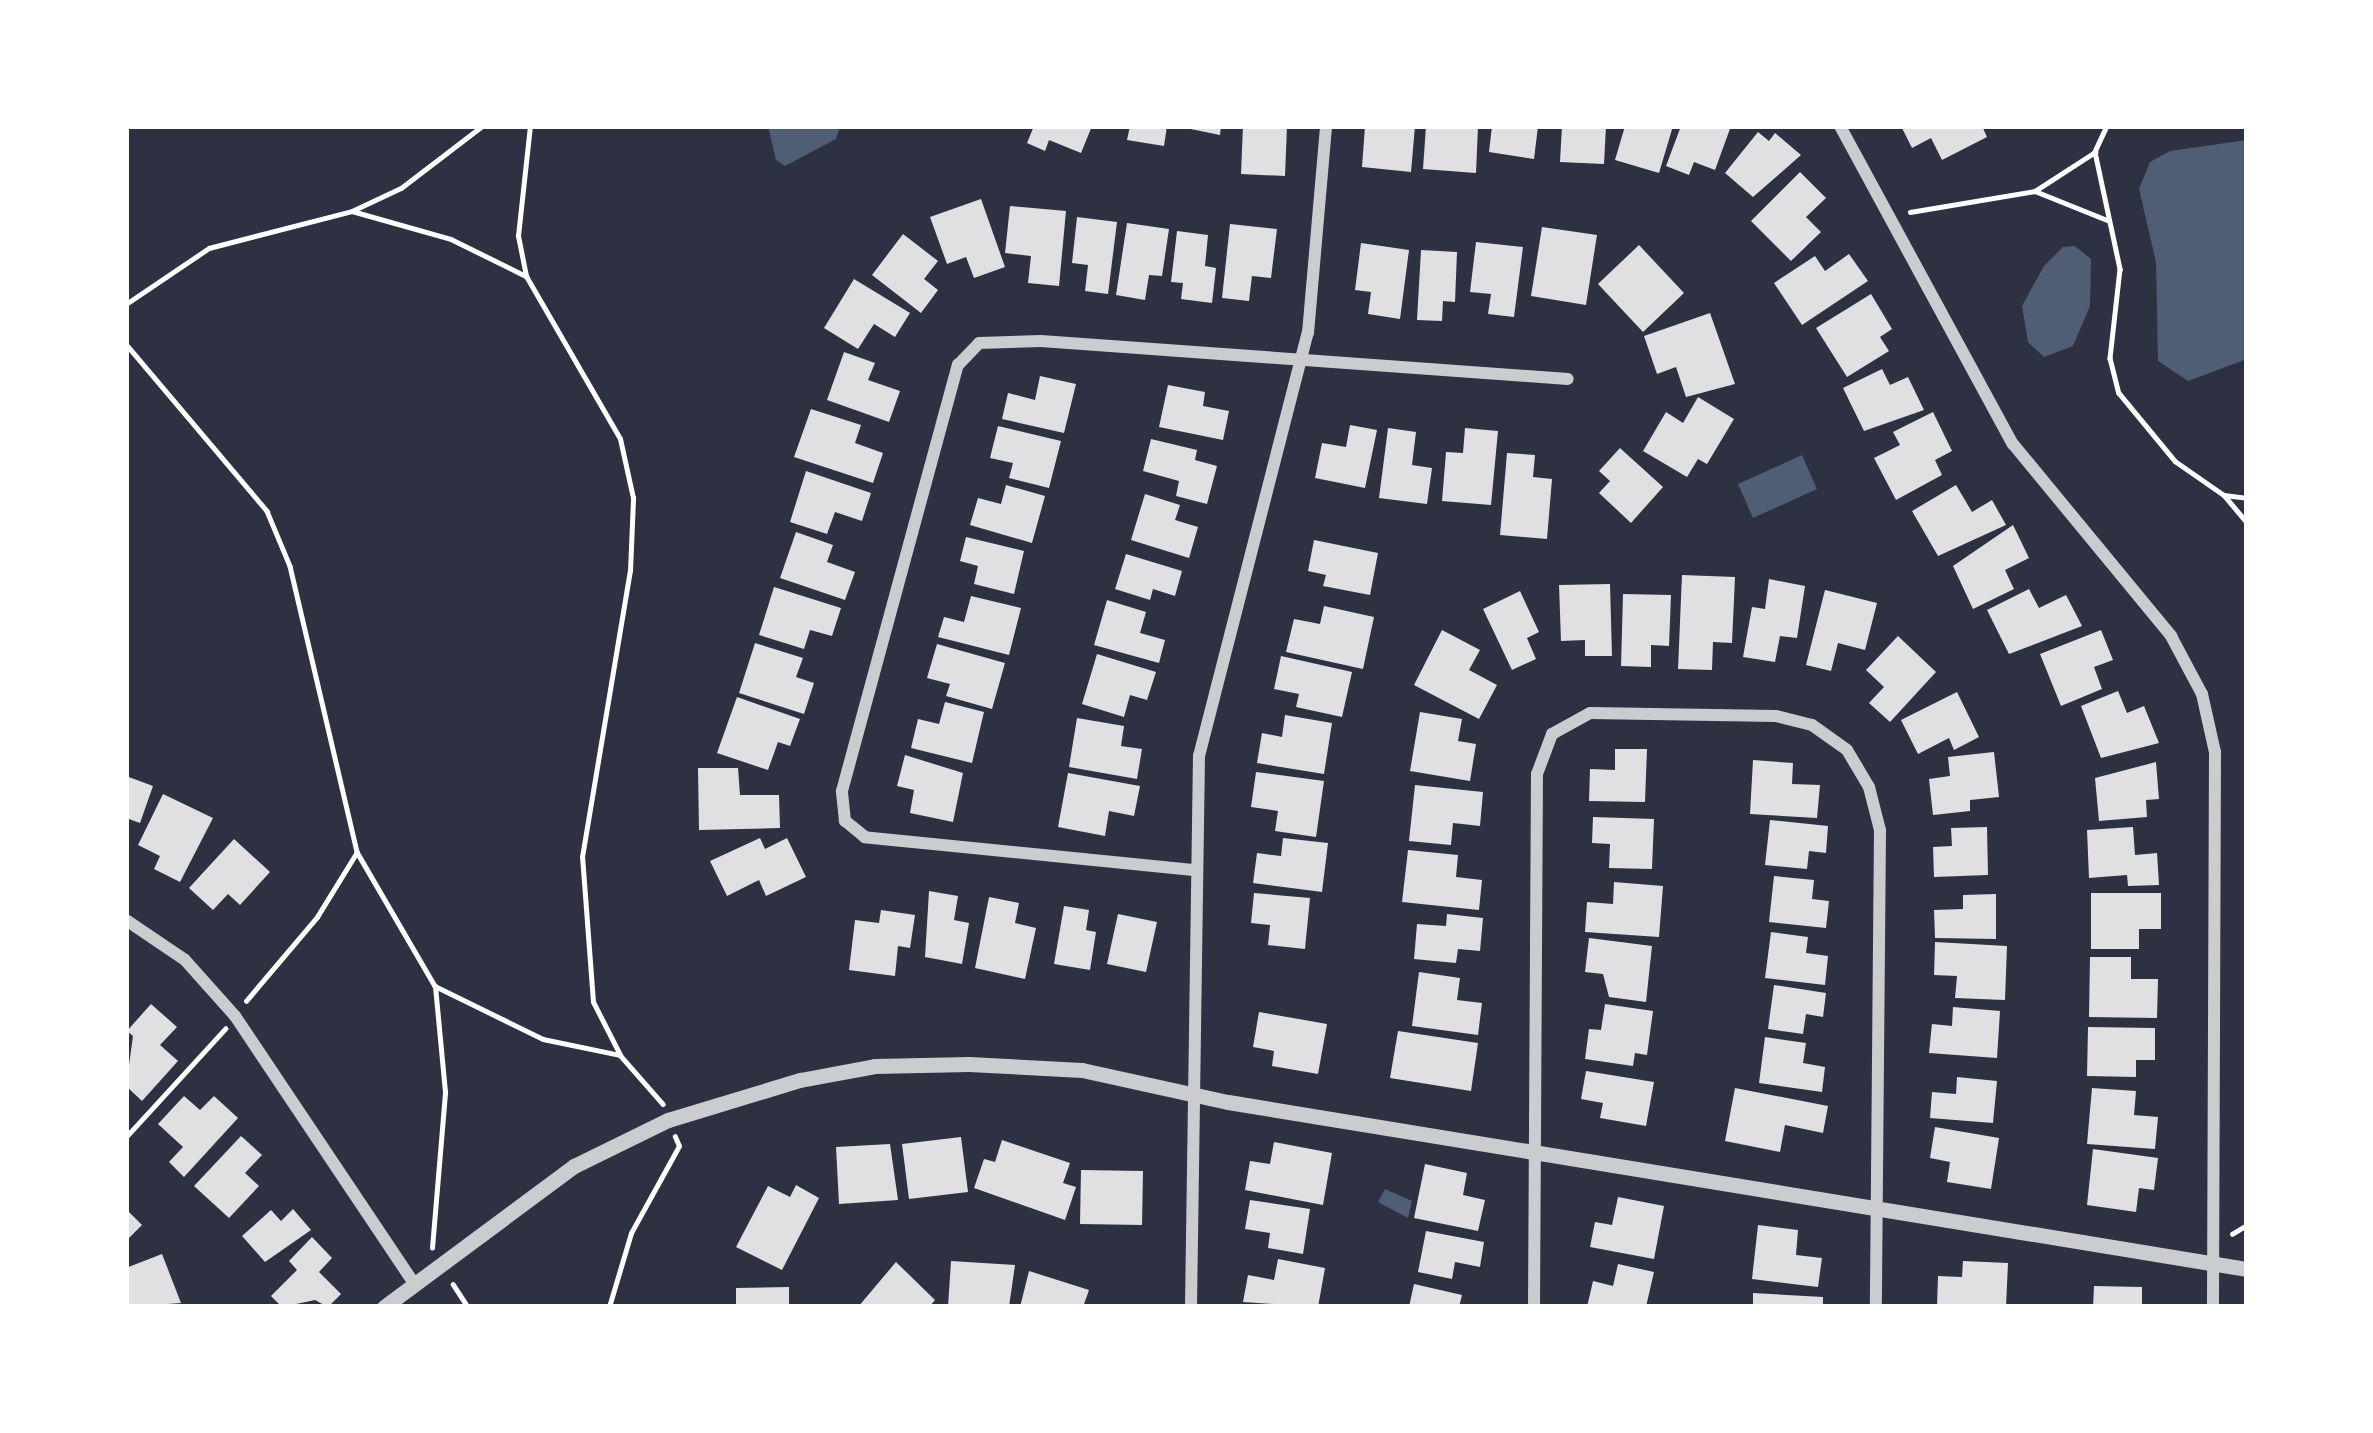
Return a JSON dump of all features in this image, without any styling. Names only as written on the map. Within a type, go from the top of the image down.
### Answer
[{"type":"street","points":[[1191,1307],[1193,870],[1209,698],[1301,363],[1326,126]]},
{"type":"street","points":[[1840,126],[2013,444],[2170,636],[2202,694],[2216,752],[2213,1307]]},
{"type":"street","points":[[1193,870],[866,837],[845,821],[842,791],[958,365],[979,343],[1568,379]]},
{"type":"street","points":[[1534,1307],[1540,755],[1565,723],[1590,713],[1776,716],[1813,725],[1846,750],[1869,787],[1880,830],[1876,1307]]},
{"type":"street","points":[[126,920],[184,960],[235,1016],[413,1282]]},
{"type":"street","points":[[384,1307],[574,1166],[668,1120],[875,1066],[1082,1070],[2247,1269]]},
{"type":"path","points":[[126,304],[209,248],[352,211],[401,188],[482,126]]},
{"type":"path","points":[[530,126],[518,236],[526,276],[620,439],[633,498],[630,571],[582,857],[593,1002],[620,1055],[656,1087],[679,1146],[631,1232],[609,1307]]},
{"type":"path","points":[[1913,211],[2035,191],[2095,152],[2107,126]]},
{"type":"path","points":[[2095,152],[2120,269],[2110,358],[2119,393],[2175,461],[2224,495],[2247,522]]},
{"type":"path","points":[[2035,191],[2108,220]]},
{"type":"path","points":[[352,211],[452,239],[526,276]]},
{"type":"path","points":[[126,344],[267,511],[290,566],[357,852],[434,986],[446,1092],[430,1244],[468,1307]]},
{"type":"path","points":[[2224,495],[2247,498]]},
{"type":"path","points":[[126,1137],[316,917],[357,852]]},
{"type":"path","points":[[434,986],[543,1039],[620,1055]]},
{"type":"water","points":[[768,126],[840,126],[836,139],[785,166],[776,160]]},
{"type":"water","points":[[2247,140],[2247,359],[2188,381],[2158,361],[2156,262],[2139,189],[2150,162],[2170,151]]},
{"type":"water","points":[[2075,246],[2091,259],[2090,306],[2073,346],[2044,357],[2028,342],[2022,306],[2044,266],[2063,247]]},
{"type":"water","points":[[1802,455],[1817,489],[1753,518],[1738,484]]},
{"type":"water","points":[[1385,1189],[1412,1201],[1408,1218],[1378,1202]]},
{"type":"building","points":[[1034,126],[1092,126],[1081,153],[1049,140],[1045,151],[1027,143]]},
{"type":"building","points":[[1130,126],[1167,126],[1164,146],[1127,140]]},
{"type":"building","points":[[1176,126],[1221,126],[1220,135]]},
{"type":"building","points":[[1243,126],[1287,126],[1285,176],[1241,174]]},
{"type":"building","points":[[1365,126],[1415,126],[1411,172],[1362,167]]},
{"type":"building","points":[[1426,126],[1478,126],[1476,173],[1423,169]]},
{"type":"building","points":[[1492,126],[1538,126],[1534,159],[1489,152]]},
{"type":"building","points":[[1562,126],[1606,126],[1604,164],[1560,162]]},
{"type":"building","points":[[1625,126],[1673,126],[1659,173],[1615,160]]},
{"type":"building","points":[[1681,126],[1731,126],[1715,170],[1694,162],[1689,175],[1666,166]]},
{"type":"building","points":[[1901,126],[1982,126],[1987,137],[1942,160],[1931,138],[1912,148]]},
{"type":"building","points":[[1758,132],[1769,141],[1775,133],[1801,155],[1753,197],[1725,173]]},
{"type":"building","points":[[1800,172],[1826,198],[1806,217],[1821,232],[1791,261],[1751,221]]},
{"type":"building","points":[[981,199],[1005,267],[974,278],[966,257],[947,264],[930,217]]},
{"type":"building","points":[[1010,206],[1066,211],[1059,286],[1028,283],[1031,256],[1005,253]]},
{"type":"building","points":[[1077,217],[1117,222],[1108,294],[1085,291],[1088,265],[1072,263]]},
{"type":"building","points":[[1127,223],[1169,229],[1162,276],[1149,275],[1145,300],[1116,295]]},
{"type":"building","points":[[1230,224],[1277,229],[1271,278],[1252,276],[1249,301],[1222,298]]},
{"type":"building","points":[[1542,227],[1597,235],[1586,305],[1531,296]]},
{"type":"building","points":[[1177,231],[1208,235],[1205,266],[1216,268],[1212,303],[1181,299],[1183,283],[1171,282]]},
{"type":"building","points":[[903,234],[938,261],[924,279],[938,290],[921,313],[872,275]]},
{"type":"building","points":[[1476,242],[1523,247],[1514,317],[1488,314],[1491,294],[1470,292]]},
{"type":"building","points":[[1361,243],[1409,250],[1400,319],[1368,314],[1371,292],[1355,290]]},
{"type":"building","points":[[1639,245],[1684,293],[1643,332],[1598,284]]},
{"type":"building","points":[[1421,250],[1457,252],[1455,302],[1443,301],[1442,321],[1417,320]]},
{"type":"building","points":[[1849,254],[1868,281],[1802,325],[1774,283],[1815,256],[1825,271]]},
{"type":"building","points":[[854,279],[910,313],[895,337],[874,324],[858,349],[824,328]]},
{"type":"building","points":[[1871,294],[1892,329],[1880,337],[1889,351],[1847,377],[1816,328]]},
{"type":"building","points":[[1710,313],[1735,384],[1686,397],[1676,367],[1657,374],[1644,336]]},
{"type":"building","points":[[844,352],[875,363],[868,380],[900,391],[889,422],[827,400]]},
{"type":"building","points":[[1882,369],[1890,385],[1908,377],[1924,410],[1864,431],[1843,388]]},
{"type":"building","points":[[1040,376],[1076,384],[1064,433],[1002,419],[1008,393],[1035,400]]},
{"type":"building","points":[[1168,385],[1205,392],[1203,406],[1229,411],[1223,440],[1159,427]]},
{"type":"building","points":[[1698,397],[1734,419],[1707,464],[1698,459],[1687,477],[1643,451],[1666,412],[1683,423]]},
{"type":"building","points":[[811,409],[861,425],[855,443],[883,453],[873,483],[794,457]]},
{"type":"building","points":[[1933,412],[1952,451],[1935,460],[1942,475],[1896,500],[1874,458],[1900,445],[1893,432]]},
{"type":"building","points":[[1350,425],[1377,430],[1365,488],[1315,478],[1322,443],[1346,447]]},
{"type":"building","points":[[998,426],[1061,441],[1049,488],[1009,478],[1013,463],[990,458]]},
{"type":"building","points":[[1388,428],[1416,432],[1412,465],[1432,468],[1427,504],[1379,498]]},
{"type":"building","points":[[1465,428],[1498,431],[1491,505],[1442,501],[1446,452],[1463,453]]},
{"type":"building","points":[[1151,439],[1197,450],[1195,460],[1217,466],[1207,504],[1176,496],[1179,481],[1143,471]]},
{"type":"building","points":[[1620,448],[1663,487],[1631,523],[1599,493],[1610,481],[1599,471]]},
{"type":"building","points":[[1507,453],[1535,455],[1533,477],[1552,479],[1547,539],[1500,535]]},
{"type":"building","points":[[806,471],[871,493],[862,521],[835,512],[827,534],[790,522]]},
{"type":"building","points":[[1006,485],[1045,496],[1032,543],[970,525],[978,498],[1001,504]]},
{"type":"building","points":[[1956,485],[1972,512],[1992,500],[2006,525],[1938,556],[1912,511]]},
{"type":"building","points":[[1145,494],[1180,505],[1175,520],[1198,527],[1189,558],[1131,540]]},
{"type":"building","points":[[2013,525],[2029,558],[2005,570],[2014,589],[1973,609],[1953,566]]},
{"type":"building","points":[[796,532],[833,545],[827,562],[855,572],[845,600],[780,578]]},
{"type":"building","points":[[966,537],[1024,551],[1014,594],[974,584],[978,566],[960,561]]},
{"type":"building","points":[[1314,540],[1378,553],[1370,595],[1323,586],[1326,575],[1308,571]]},
{"type":"building","points":[[1126,554],[1182,571],[1175,596],[1153,589],[1150,600],[1115,589]]},
{"type":"building","points":[[1682,575],[1735,577],[1732,643],[1713,642],[1712,670],[1678,669]]},
{"type":"building","points":[[1769,579],[1805,586],[1797,638],[1780,636],[1775,662],[1743,657],[1752,607],[1765,609]]},
{"type":"building","points":[[1610,584],[1612,656],[1585,656],[1585,640],[1561,641],[1559,585]]},
{"type":"building","points":[[774,587],[841,608],[832,636],[810,630],[804,649],[759,635]]},
{"type":"building","points":[[2029,589],[2039,608],[2066,595],[2082,626],[2009,654],[1987,610]]},
{"type":"building","points":[[1825,590],[1877,603],[1865,650],[1838,643],[1831,671],[1806,665]]},
{"type":"building","points":[[1520,591],[1539,632],[1527,638],[1536,659],[1512,670],[1483,609]]},
{"type":"building","points":[[1623,594],[1671,595],[1669,646],[1651,645],[1651,667],[1621,666]]},
{"type":"building","points":[[971,596],[1021,608],[1009,655],[938,637],[944,617],[964,622]]},
{"type":"building","points":[[1107,600],[1146,612],[1140,633],[1165,640],[1159,663],[1094,645]]},
{"type":"building","points":[[1324,606],[1374,617],[1363,669],[1286,652],[1294,619],[1320,624]]},
{"type":"building","points":[[1442,630],[1480,650],[1469,670],[1497,685],[1479,719],[1414,685]]},
{"type":"building","points":[[2101,630],[2113,660],[2094,667],[2102,689],[2061,706],[2040,654]]},
{"type":"building","points":[[1898,636],[1936,672],[1890,722],[1869,703],[1884,687],[1866,670]]},
{"type":"building","points":[[755,643],[803,658],[796,677],[814,683],[804,714],[739,693]]},
{"type":"building","points":[[937,644],[1005,663],[992,709],[946,696],[950,684],[927,678]]},
{"type":"building","points":[[1097,654],[1156,672],[1147,700],[1130,695],[1124,717],[1082,704]]},
{"type":"building","points":[[1281,656],[1352,672],[1342,717],[1296,707],[1299,694],[1274,689]]},
{"type":"building","points":[[2118,691],[2127,713],[2144,706],[2159,743],[2101,758],[2081,706]]},
{"type":"building","points":[[1957,692],[1979,737],[1954,750],[1949,738],[1918,754],[1901,720]]},
{"type":"building","points":[[737,697],[800,719],[790,746],[778,742],[768,770],[717,753]]},
{"type":"building","points":[[945,702],[984,712],[972,763],[911,748],[918,719],[939,724]]},
{"type":"building","points":[[1420,712],[1462,719],[1458,741],[1476,744],[1470,781],[1410,771]]},
{"type":"building","points":[[1285,715],[1332,723],[1324,774],[1257,763],[1262,733],[1282,737]]},
{"type":"building","points":[[1077,718],[1124,726],[1121,746],[1142,749],[1137,779],[1069,767]]},
{"type":"building","points":[[1615,749],[1647,749],[1645,802],[1589,801],[1590,769],[1615,770]]},
{"type":"building","points":[[1994,752],[1999,797],[1970,800],[1970,811],[1933,815],[1929,779],[1950,776],[1948,757]]},
{"type":"building","points":[[905,755],[963,773],[953,822],[910,813],[914,790],[897,786]]},
{"type":"building","points":[[1753,760],[1793,763],[1792,784],[1820,785],[1817,818],[1750,814]]},
{"type":"building","points":[[2156,762],[2159,799],[2146,800],[2147,817],[2099,821],[2095,778]]},
{"type":"building","points":[[698,768],[738,768],[740,795],[779,795],[780,828],[699,830]]},
{"type":"building","points":[[1256,772],[1324,781],[1316,837],[1275,831],[1278,811],[1251,807]]},
{"type":"building","points":[[1068,773],[1140,786],[1134,816],[1109,811],[1105,836],[1058,827]]},
{"type":"building","points":[[126,776],[153,786],[140,823],[126,818]]},
{"type":"building","points":[[1415,785],[1483,792],[1480,826],[1453,823],[1451,845],[1409,841]]},
{"type":"building","points":[[163,794],[213,818],[180,882],[154,869],[160,856],[138,845]]},
{"type":"building","points":[[1593,817],[1654,819],[1652,869],[1609,868],[1610,844],[1592,843]]},
{"type":"building","points":[[1770,820],[1828,826],[1826,853],[1809,851],[1807,869],[1765,865]]},
{"type":"building","points":[[1987,827],[1988,875],[1934,877],[1933,847],[1952,846],[1951,828]]},
{"type":"building","points":[[2133,827],[2135,855],[2157,853],[2159,885],[2128,886],[2127,875],[2089,878],[2087,830]]},
{"type":"building","points":[[760,838],[765,849],[787,838],[806,877],[766,896],[759,880],[727,896],[710,861]]},
{"type":"building","points":[[1283,838],[1328,843],[1322,892],[1253,883],[1257,853],[1281,856]]},
{"type":"building","points":[[234,839],[270,872],[240,905],[228,894],[213,910],[189,888]]},
{"type":"building","points":[[1408,850],[1458,855],[1456,877],[1482,880],[1479,910],[1402,902]]},
{"type":"building","points":[[1774,876],[1814,880],[1812,899],[1829,901],[1826,928],[1769,922]]},
{"type":"building","points":[[1614,882],[1663,886],[1659,937],[1585,932],[1587,902],[1613,904]]},
{"type":"building","points":[[929,891],[958,896],[954,920],[969,923],[962,964],[925,957]]},
{"type":"building","points":[[1254,893],[1310,898],[1305,949],[1268,945],[1270,925],[1251,923]]},
{"type":"building","points":[[2091,893],[2161,893],[2161,929],[2139,929],[2139,949],[2091,949]]},
{"type":"building","points":[[1996,894],[1996,939],[1935,938],[1934,910],[1963,909],[1963,895]]},
{"type":"building","points":[[989,897],[1019,903],[1015,923],[1036,928],[1025,979],[975,968]]},
{"type":"building","points":[[1064,906],[1089,910],[1086,930],[1096,932],[1090,970],[1054,964]]},
{"type":"building","points":[[881,910],[915,915],[910,948],[898,946],[895,976],[849,970],[855,920],[879,923]]},
{"type":"building","points":[[1118,914],[1157,922],[1146,972],[1107,964]]},
{"type":"building","points":[[1447,914],[1483,918],[1480,951],[1458,949],[1456,963],[1414,959],[1417,924],[1446,926]]},
{"type":"building","points":[[1771,932],[1808,937],[1806,953],[1828,956],[1825,985],[1765,978]]},
{"type":"building","points":[[1589,938],[1652,946],[1646,1002],[1609,997],[1603,974],[1585,972]]},
{"type":"building","points":[[1935,942],[2007,946],[2005,1000],[1955,998],[1957,976],[1934,975]]},
{"type":"building","points":[[2090,957],[2131,957],[2131,979],[2158,979],[2157,1018],[2089,1017]]},
{"type":"building","points":[[1419,972],[1460,978],[1457,1000],[1482,1003],[1478,1035],[1412,1026]]},
{"type":"building","points":[[1774,985],[1826,993],[1823,1017],[1806,1014],[1803,1034],[1768,1029]]},
{"type":"building","points":[[151,1004],[177,1027],[160,1045],[178,1061],[142,1101],[126,1086],[133,1036],[127,1031]]},
{"type":"building","points":[[1605,1004],[1653,1011],[1647,1055],[1635,1053],[1633,1066],[1585,1059],[1589,1029],[1601,1030]]},
{"type":"building","points":[[1953,1007],[2000,1011],[1997,1058],[1929,1053],[1932,1024],[1952,1026]]},
{"type":"building","points":[[1259,1012],[1327,1024],[1318,1074],[1272,1066],[1274,1051],[1253,1047]]},
{"type":"building","points":[[2088,1027],[2155,1028],[2155,1060],[2136,1060],[2136,1077],[2087,1076]]},
{"type":"building","points":[[1398,1031],[1478,1043],[1471,1091],[1390,1078]]},
{"type":"building","points":[[1765,1037],[1806,1043],[1803,1063],[1825,1067],[1822,1092],[1759,1083]]},
{"type":"building","points":[[1586,1071],[1654,1082],[1646,1126],[1600,1118],[1603,1103],[1581,1099]]},
{"type":"building","points":[[1957,1077],[1997,1081],[1993,1123],[1930,1118],[1932,1092],[1956,1094]]},
{"type":"building","points":[[1735,1088],[1828,1106],[1823,1133],[1785,1125],[1780,1152],[1725,1141]]},
{"type":"building","points":[[2092,1088],[2136,1091],[2134,1115],[2158,1117],[2155,1149],[2087,1144]]},
{"type":"building","points":[[184,1096],[200,1110],[214,1096],[238,1118],[184,1177],[169,1162],[183,1147],[158,1124]]},
{"type":"building","points":[[1935,1127],[1999,1138],[1991,1189],[1947,1182],[1950,1162],[1930,1158]]},
{"type":"building","points":[[241,1136],[262,1155],[245,1173],[259,1186],[229,1218],[194,1186]]},
{"type":"building","points":[[961,1137],[968,1192],[909,1199],[902,1144]]},
{"type":"building","points":[[1002,1140],[1070,1163],[1063,1183],[1076,1187],[1065,1220],[974,1188],[984,1159],[995,1162]]},
{"type":"building","points":[[1274,1142],[1332,1153],[1323,1205],[1245,1190],[1250,1161],[1270,1164]]},
{"type":"building","points":[[890,1144],[898,1200],[839,1204],[836,1147]]},
{"type":"building","points":[[2093,1149],[2158,1158],[2154,1190],[2139,1188],[2136,1212],[2087,1205]]},
{"type":"building","points":[[1425,1164],[1467,1173],[1463,1195],[1485,1200],[1478,1231],[1414,1218]]},
{"type":"building","points":[[1081,1170],[1143,1171],[1142,1225],[1080,1224]]},
{"type":"building","points":[[796,1185],[819,1198],[782,1270],[736,1247],[768,1186],[790,1197]]},
{"type":"building","points":[[1618,1197],[1664,1206],[1654,1259],[1590,1247],[1595,1222],[1612,1225]]},
{"type":"building","points":[[1250,1200],[1310,1209],[1303,1254],[1268,1248],[1270,1233],[1245,1229]]},
{"type":"building","points":[[126,1209],[142,1225],[126,1241]]},
{"type":"building","points":[[293,1209],[311,1230],[265,1262],[242,1236],[271,1210],[281,1221]]},
{"type":"building","points":[[1758,1225],[1798,1230],[1796,1255],[1822,1258],[1818,1287],[1752,1279]]},
{"type":"building","points":[[1426,1231],[1484,1242],[1480,1267],[1455,1262],[1452,1279],[1418,1272]]},
{"type":"building","points":[[312,1237],[332,1258],[319,1272],[341,1294],[328,1307],[315,1300],[282,1307],[271,1296],[297,1270],[289,1261]]},
{"type":"building","points":[[162,1254],[181,1303],[126,1307],[126,1268]]},
{"type":"building","points":[[1278,1259],[1325,1268],[1318,1307],[1243,1302],[1248,1275],[1274,1280]]},
{"type":"building","points":[[951,1261],[1015,1265],[1009,1307],[948,1307]]},
{"type":"building","points":[[1963,1261],[2008,1263],[2006,1307],[1937,1307],[1938,1276],[1962,1277]]},
{"type":"building","points":[[896,1262],[935,1300],[929,1307],[858,1307]]},
{"type":"building","points":[[1618,1264],[1654,1272],[1646,1307],[1587,1307],[1593,1281],[1613,1286]]},
{"type":"building","points":[[1029,1271],[1089,1290],[1083,1307],[1020,1307]]},
{"type":"building","points":[[1414,1284],[1462,1295],[1459,1307],[1409,1307]]},
{"type":"building","points":[[2094,1286],[2142,1287],[2142,1307],[2093,1307]]},
{"type":"building","points":[[789,1287],[789,1307],[736,1307],[736,1288]]},
{"type":"building","points":[[1753,1293],[1823,1297],[1823,1307],[1753,1307]]}]
